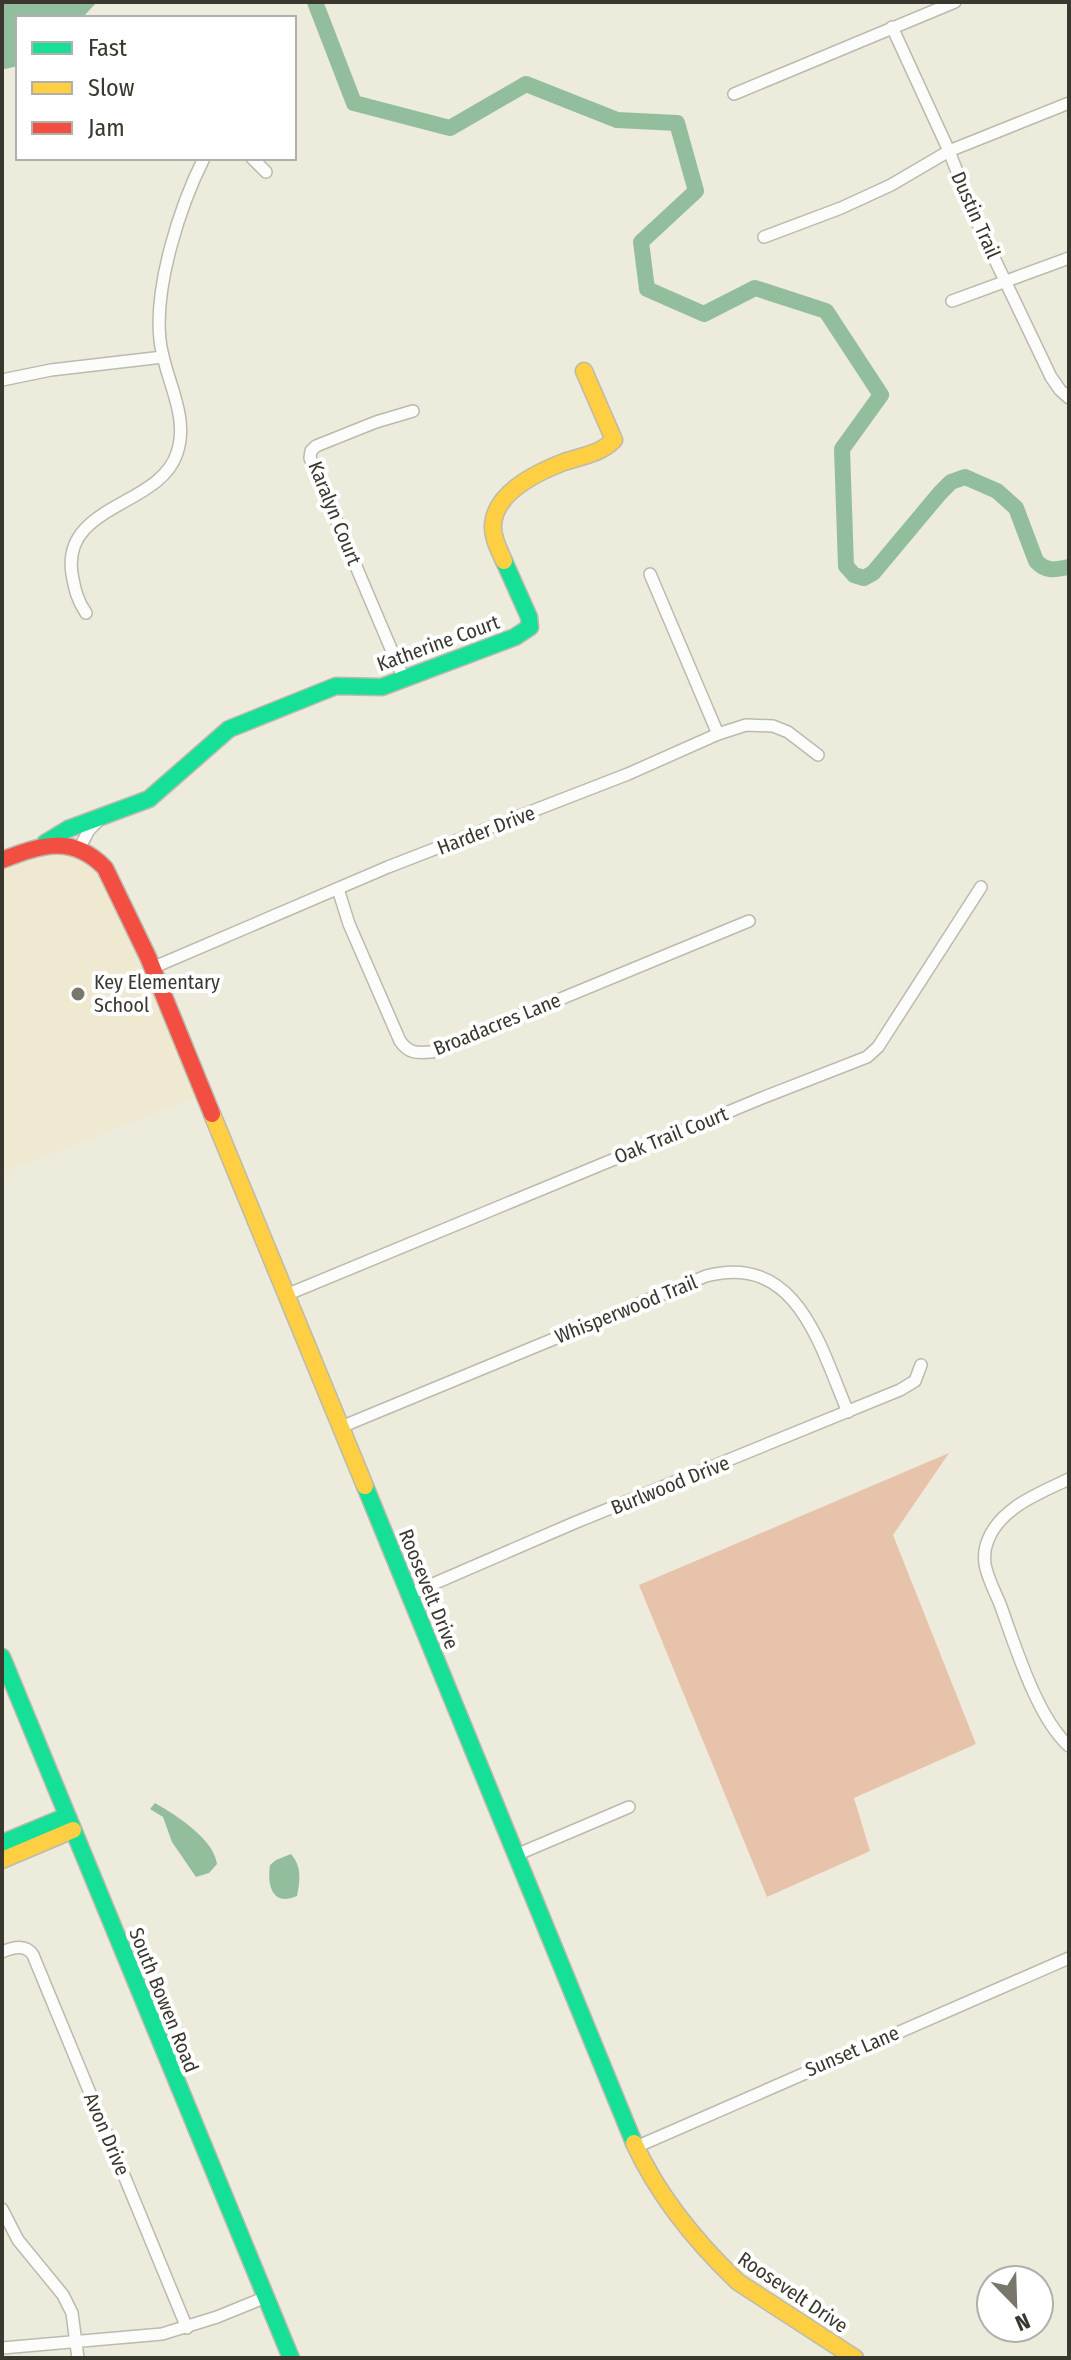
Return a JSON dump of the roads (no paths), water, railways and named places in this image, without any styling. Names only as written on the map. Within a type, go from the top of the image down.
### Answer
[{"type":"street","points":[[734,94],[955,2]]},
{"type":"street","name":"Dustin Trail","points":[[892,27],[949,151],[975,218],[1051,377],[1069,398]]},
{"type":"street","points":[[764,237],[841,208],[891,185],[949,151],[1069,103]]},
{"type":"street","points":[[86,613],[76,599],[71,563],[80,534],[108,509],[141,493],[169,470],[179,448],[181,419],[160,340],[161,292],[188,191],[203,160]]},
{"type":"street","points":[[254,160],[266,172]]},
{"type":"street","points":[[952,301],[1069,258]]},
{"type":"street","points":[[2,380],[51,370],[163,357]]},
{"type":"street","name":"Katherine Court","points":[[42,845],[63,831],[149,799],[229,729],[336,686],[382,687],[515,637],[530,627],[529,617],[496,540],[493,524],[502,501],[511,491],[563,462],[603,452],[614,440],[584,371]]},
{"type":"street","name":"Karalyn Court","points":[[403,677],[310,458],[316,446],[413,411]]},
{"type":"street","points":[[650,574],[718,734]]},
{"type":"street","name":"Harder Drive","points":[[152,968],[338,889],[746,725],[773,726],[788,732],[818,755]]},
{"type":"street","name":"Katherine Court","points":[[80,847],[89,830],[103,818]]},
{"type":"street","points":[[2,860],[42,845],[80,847]]},
{"type":"street","name":"Roosevelt Drive","points":[[80,847],[105,868],[152,968],[636,2147],[668,2201],[721,2267],[738,2282],[855,2358]]},
{"type":"street","name":"Oak Trail Court","points":[[286,1295],[867,1057],[878,1047],[981,887]]},
{"type":"street","name":"Broadacres Lane","points":[[338,889],[349,924],[400,1041],[406,1050],[413,1053],[432,1052],[749,921]]},
{"type":"street","name":"Whisperwood Trail","points":[[341,1427],[706,1276],[739,1271],[776,1285],[801,1306],[848,1412]]},
{"type":"street","name":"Burlwood Drive","points":[[410,1594],[574,1523],[848,1412],[915,1381],[921,1365]]},
{"type":"street","points":[[1069,1479],[1020,1503],[1003,1518],[989,1537],[985,1548],[985,1567],[1048,1720],[1069,1746]]},
{"type":"street","name":"South Bowen Road","points":[[2,1657],[291,2358]]},
{"type":"street","points":[[516,1855],[629,1807]]},
{"type":"street","points":[[2,1843],[70,1823]]},
{"type":"street","points":[[2,1860],[70,1823]]},
{"type":"street","name":"Avon Drive","points":[[2,1952],[22,1947],[33,1955],[187,2328]]},
{"type":"street","name":"Sunset Lane","points":[[636,2147],[1069,1958]]},
{"type":"street","points":[[2,2209],[35,2264],[63,2295],[72,2313],[78,2358]]},
{"type":"street","points":[[2,2348],[162,2334],[187,2328],[266,2297]]},
{"type":"waterway","points":[[315,2],[354,103],[450,128],[526,84],[617,120],[677,123],[696,191],[641,242],[647,289],[704,314],[755,288],[826,311],[881,395],[842,449],[846,566],[854,575],[864,578],[873,573],[940,493],[951,482],[965,477],[997,491],[1016,508],[1040,565],[1051,569],[1069,567]]},
{"type":"place","name":"Key Elementary School","points":[[78,994]]}]
